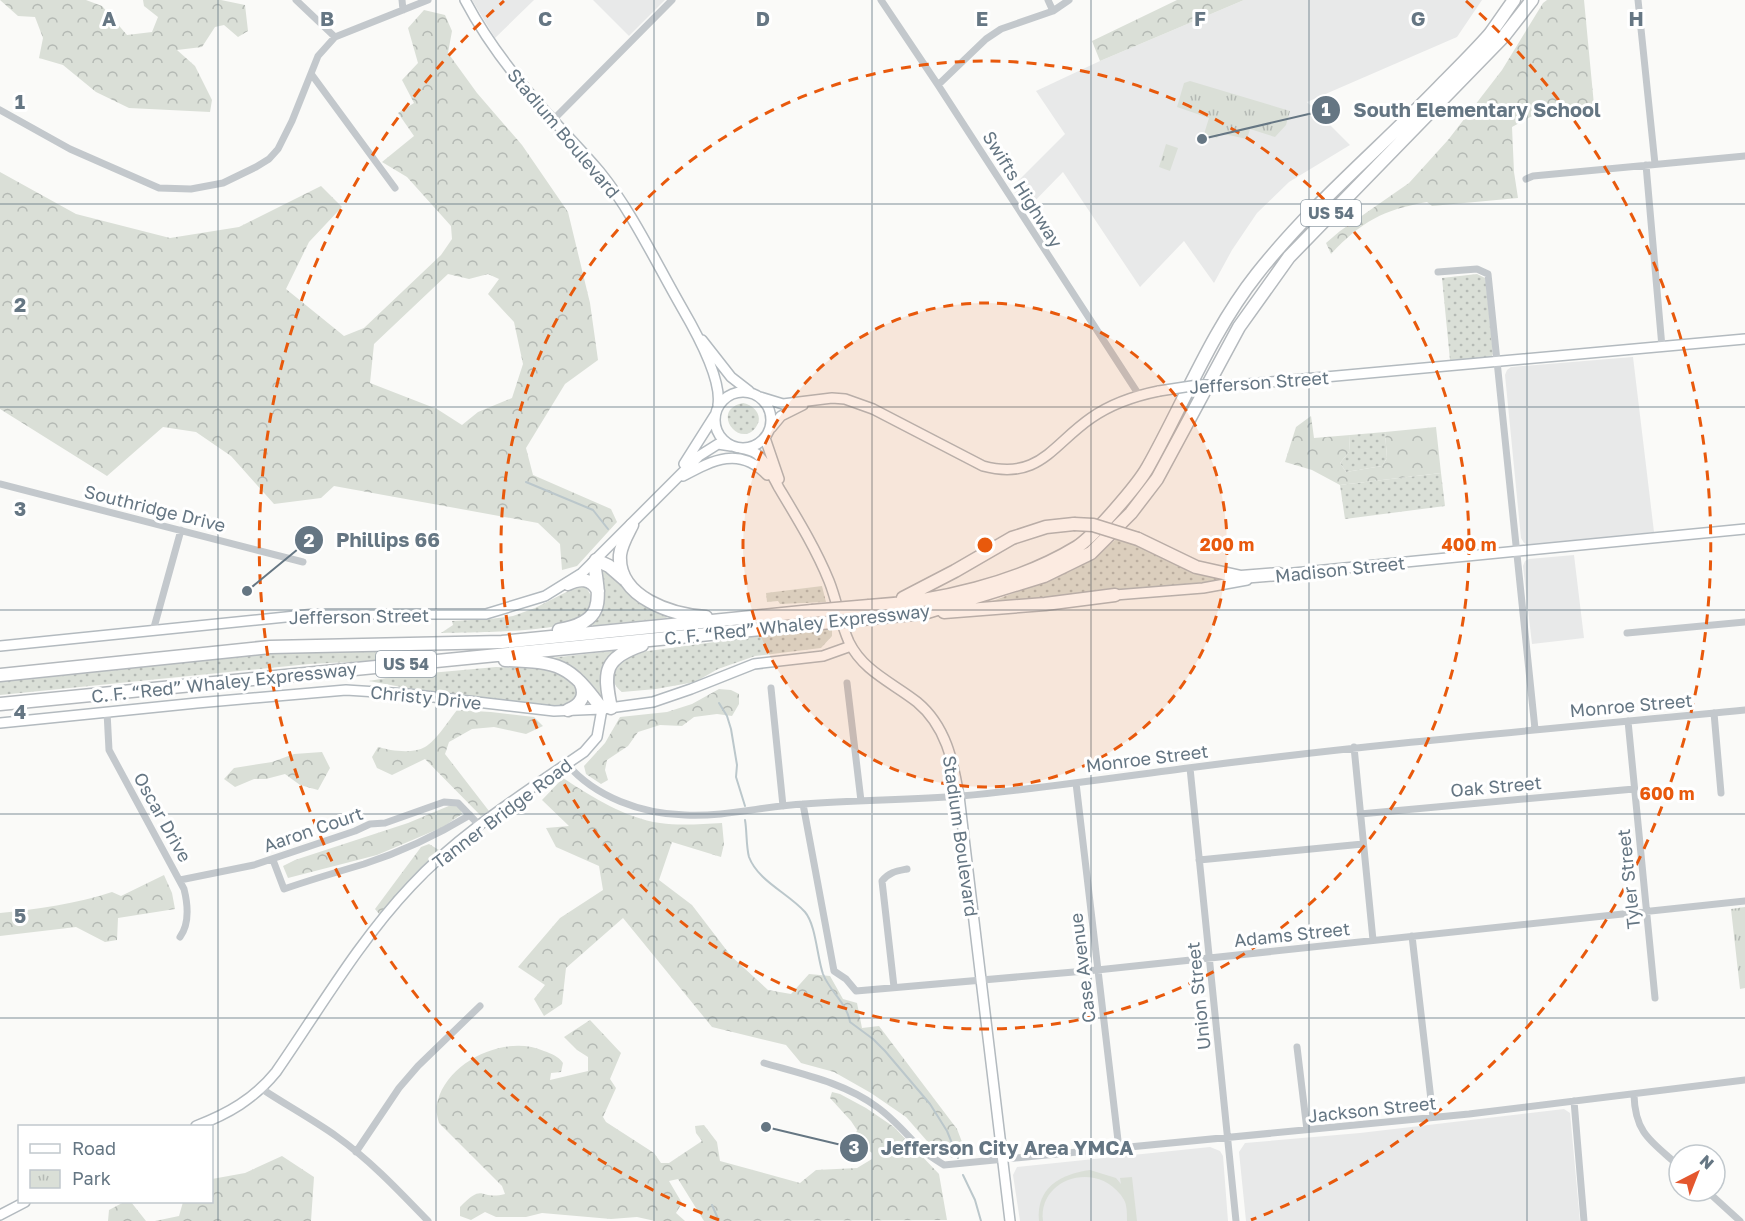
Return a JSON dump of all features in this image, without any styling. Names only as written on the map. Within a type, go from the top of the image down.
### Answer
[{"type":"highway","name":"C. F. “Red” Whaley Expressway","points":[[0,705],[658,639],[812,617],[870,612],[924,614],[1044,576],[1091,553],[1131,513],[1157,479],[1239,327],[1289,257],[1504,36],[1532,0]]},
{"type":"highway","name":"C. F. “Red” Whaley Expressway","points":[[870,612],[891,604],[962,591],[1014,576],[1079,546],[1117,507],[1146,470],[1208,349],[1256,276],[1301,222],[1444,82],[1490,33],[1512,3]]},
{"type":"highway","points":[[891,604],[1012,538],[1046,527],[1074,524],[1093,525],[1138,539],[1196,567],[1241,577],[1279,574]]},
{"type":"highway","points":[[627,582],[621,568],[621,554],[632,525]]},
{"type":"highway","points":[[502,642],[582,624],[595,610],[598,602],[595,561],[609,566],[643,597],[671,611],[696,616],[740,619]]},
{"type":"highway","points":[[568,584],[577,579],[585,579],[595,586],[597,591]]},
{"type":"highway","points":[[924,614],[1045,604],[1115,595]]},
{"type":"highway","name":"C. F. “Red” Whaley Expressway","points":[[0,675],[270,647],[502,642],[740,619],[812,617]]},
{"type":"highway","points":[[607,708],[606,679],[609,666],[622,653],[658,639]]},
{"type":"highway","points":[[459,658],[553,664],[578,678],[607,708]]},
{"type":"highway","points":[[568,710],[575,708],[582,698],[583,686],[578,678]]},
{"type":"street","points":[[402,0],[403,10]]},
{"type":"street","points":[[0,110],[70,149],[159,188],[191,189],[223,183],[269,159],[278,149],[292,122],[318,57],[335,37],[428,0]]},
{"type":"street","name":"Stadium Boulevard","points":[[465,0],[503,60],[600,172],[622,202],[695,331]]},
{"type":"street","points":[[553,120],[672,0]]},
{"type":"street","name":"Swifts Highway","points":[[881,0],[1139,395]]},
{"type":"street","points":[[1048,0],[1053,11]]},
{"type":"street","points":[[938,86],[986,39],[1001,29],[1053,11],[1069,0]]},
{"type":"street","points":[[1638,0],[1655,164]]},
{"type":"street","points":[[299,1],[335,37]]},
{"type":"street","points":[[312,75],[395,188]]},
{"type":"street","points":[[1526,179],[1533,176],[1745,156]]},
{"type":"street","points":[[1646,165],[1662,347]]},
{"type":"street","points":[[1438,272],[1477,269],[1488,274],[1536,729]]},
{"type":"street","points":[[695,331],[731,377],[740,386],[766,403],[771,412],[767,434],[788,503]]},
{"type":"street","points":[[695,331],[720,395],[715,423],[717,433],[723,440],[735,447],[749,448],[758,444],[781,416],[811,401]]},
{"type":"street","name":"Jefferson Street","points":[[755,394],[783,405],[845,399],[873,409],[969,460],[990,468],[1005,470],[1038,462],[1048,456],[1089,419],[1112,405],[1139,395],[1159,391],[1198,385],[1237,385],[1745,339]]},
{"type":"street","points":[[673,481],[724,398],[732,393],[755,394]]},
{"type":"street","points":[[673,481],[708,449],[724,443],[754,452],[763,461],[788,503]]},
{"type":"street","points":[[673,481],[710,462],[736,458],[751,461],[780,489]]},
{"type":"street","name":"Jefferson Street","points":[[0,646],[315,614],[486,614],[545,596],[568,584],[632,525],[673,481]]},
{"type":"street","name":"Southridge Drive","points":[[0,484],[303,562]]},
{"type":"street","name":"Stadium Boulevard","points":[[788,503],[819,557],[851,646],[864,663],[931,716],[947,742],[959,796],[1010,1221]]},
{"type":"street","name":"Madison Street","points":[[1115,595],[1203,588],[1279,574],[1473,555],[1518,553],[1745,529]]},
{"type":"street","points":[[153,631],[181,530]]},
{"type":"street","points":[[1628,633],[1745,622]]},
{"type":"street","points":[[607,708],[653,702],[754,664],[823,656],[851,646]]},
{"type":"street","points":[[847,683],[861,801]]},
{"type":"street","points":[[771,688],[783,806]]},
{"type":"street","name":"Christy Drive","points":[[0,723],[346,690],[408,694],[554,711],[607,708]]},
{"type":"street","name":"Tanner Bridge Road","points":[[199,1125],[222,1116],[243,1104],[262,1089],[380,921],[411,886],[441,857],[480,826],[584,752],[597,737],[607,708]]},
{"type":"street","name":"Monroe Street","points":[[567,764],[578,777],[599,792],[625,803],[653,811],[705,815],[803,804],[959,796],[1354,747],[1745,710]]},
{"type":"street","name":"Oscar Drive","points":[[107,712],[109,750],[180,880],[186,898],[185,930],[180,937]]},
{"type":"street","points":[[1714,713],[1721,793]]},
{"type":"street","name":"Tyler Street","points":[[1628,721],[1655,998]]},
{"type":"street","points":[[1354,747],[1373,940]]},
{"type":"street","name":"Union Street","points":[[1190,768],[1236,1221]]},
{"type":"street","name":"Case Avenue","points":[[1076,783],[1119,1149]]},
{"type":"street","name":"Oak Street","points":[[1360,814],[1634,789]]},
{"type":"street","name":"Aaron Court","points":[[180,880],[273,860],[370,824],[385,823],[444,802],[458,803],[480,826]]},
{"type":"street","name":"Adams Street","points":[[803,804],[834,971],[846,979],[856,991],[981,978],[1097,970],[1745,901]]},
{"type":"street","points":[[273,860],[284,889],[326,874],[366,864],[437,835],[470,815]]},
{"type":"street","points":[[1199,860],[1363,844]]},
{"type":"street","points":[[894,987],[882,881],[886,875],[907,869]]},
{"type":"street","points":[[1412,936],[1433,1118]]},
{"type":"street","points":[[356,1152],[399,1088],[418,1066],[480,1006]]},
{"type":"street","points":[[1297,1047],[1307,1130]]},
{"type":"street","name":"Jackson Street","points":[[765,1063],[856,1094],[878,1107],[923,1151],[944,1166],[1433,1118],[1745,1080]]},
{"type":"street","points":[[262,1089],[335,1135],[396,1188],[428,1221]]},
{"type":"street","points":[[1634,1095],[1634,1110],[1638,1126],[1667,1156]]},
{"type":"street","points":[[1574,1101],[1584,1221]]},
{"type":"street","points":[[0,1215],[23,1203]]},
{"type":"street","points":[[1720,1203],[1740,1221]]},
{"type":"shaded area","points":[[472,0],[534,0],[495,38]]},
{"type":"shaded area","points":[[593,0],[665,0],[629,36]]},
{"type":"shaded area","points":[[1244,0],[1482,0],[1457,37],[1307,102],[1350,145],[1289,182],[1257,213],[1232,250],[1214,283],[1184,241],[1140,287],[1063,172],[1026,210],[1012,187],[1065,134],[1036,91],[1100,61]]},
{"type":"shaded area","points":[[1633,357],[1654,532],[1528,545],[1524,543],[1521,538],[1505,375],[1507,370],[1511,367]]},
{"type":"shaded area","points":[[1574,555],[1584,638],[1532,644],[1523,566],[1525,561]]},
{"type":"shaded area","points":[[1564,1109],[1570,1113],[1580,1221],[1246,1221],[1239,1152],[1245,1143],[1360,1133]]},
{"type":"shaded area","points":[[1210,1147],[1220,1151],[1223,1156],[1228,1221],[1020,1221],[1013,1175],[1017,1167]]},
{"type":"green space","points":[[0,0],[86,0],[102,6],[127,35],[152,32],[158,17],[144,6],[143,0],[221,0],[245,5],[248,31],[238,37],[224,25],[215,27],[202,47],[177,50],[195,66],[212,100],[210,112],[129,108],[96,92],[63,65],[39,58],[43,38],[35,17],[18,16]]},
{"type":"green space","points":[[1177,0],[1244,0],[1100,61],[1092,41]]},
{"type":"green space","points":[[1547,0],[1584,0],[1594,105],[1541,111],[1512,127],[1518,198],[1432,206],[1427,202],[1398,209],[1363,225],[1331,254],[1326,243],[1409,183],[1448,140],[1502,70]]},
{"type":"green space","points":[[424,10],[445,15],[452,31],[448,53],[477,93],[522,145],[568,212],[590,303],[598,360],[565,384],[526,448],[533,475],[611,509],[617,522],[577,566],[562,570],[560,544],[538,523],[334,486],[321,498],[274,504],[231,456],[196,432],[163,427],[107,476],[0,409],[0,172],[76,214],[170,238],[239,227],[321,186],[342,207],[309,242],[286,289],[344,336],[364,328],[441,255],[452,239],[451,226],[407,177],[382,162],[414,136],[398,113],[414,103],[402,80],[418,63],[408,28]],"holes":[[[448,274],[469,279],[488,274],[499,279],[488,294],[514,322],[523,364],[512,398],[478,412],[462,425],[437,409],[370,383],[374,344]]]},
{"type":"green space","points":[[1190,81],[1290,111],[1286,125],[1275,137],[1250,129],[1247,139],[1219,133],[1217,138],[1204,134],[1209,118],[1177,107],[1184,83]]},
{"type":"green space","points":[[1166,144],[1178,148],[1170,171],[1159,167]]},
{"type":"green space","points":[[1477,274],[1485,278],[1486,283],[1493,354],[1491,357],[1450,360],[1442,278]]},
{"type":"green space","points":[[743,403],[757,412],[759,419],[756,427],[749,433],[742,434],[731,426],[728,413],[733,407]]},
{"type":"green space","points":[[1311,416],[1314,438],[1350,435],[1349,452],[1340,463],[1346,472],[1382,466],[1387,458],[1385,432],[1436,427],[1441,473],[1340,485],[1312,470],[1285,462],[1296,427]]},
{"type":"green space","points":[[1385,432],[1387,458],[1382,466],[1346,472],[1340,463],[1349,452],[1350,435]]},
{"type":"green space","points":[[1441,473],[1445,506],[1345,519],[1340,485]]},
{"type":"green space","points":[[1120,536],[1226,578],[1226,581],[985,604],[1071,571],[1092,559]]},
{"type":"green space","points":[[600,568],[667,618],[593,626],[591,622]]},
{"type":"green space","points":[[580,585],[586,587],[593,599],[585,614],[569,623],[514,631],[441,633],[453,625],[452,621],[513,616],[535,608]]},
{"type":"green space","points":[[822,586],[826,602],[780,604],[778,601],[767,602],[766,593]]},
{"type":"green space","points":[[809,629],[832,630],[832,636],[821,648],[755,656],[718,669],[695,682],[622,692],[613,679],[621,663],[641,652]]},
{"type":"green space","points":[[391,649],[391,660],[309,664],[0,695],[0,679],[281,652]]},
{"type":"green space","points":[[619,650],[599,699],[551,658]]},
{"type":"green space","points":[[496,667],[548,669],[576,681],[580,695],[568,705],[542,705],[423,691],[369,681],[397,676]]},
{"type":"green space","points":[[719,689],[731,690],[739,694],[739,704],[732,716],[717,714],[694,717],[682,726],[660,725],[638,732],[628,746],[607,760],[605,770],[608,780],[601,784],[586,774],[584,766],[605,743],[620,717],[667,712],[692,704]]},
{"type":"green space","points":[[457,710],[534,717],[543,726],[526,734],[494,727],[472,729],[449,742],[445,754],[489,811],[481,816],[425,759],[392,775],[377,768],[372,757],[378,747],[408,751],[425,747],[438,735]]},
{"type":"green space","points":[[322,752],[330,768],[318,790],[300,785],[285,774],[266,779],[254,779],[235,787],[224,779],[234,768],[272,762],[294,754]]},
{"type":"green space","points":[[563,778],[609,806],[634,817],[660,823],[722,823],[724,844],[721,857],[672,842],[659,880],[692,905],[731,956],[768,990],[791,994],[809,974],[830,976],[843,999],[857,1003],[862,1028],[879,1026],[957,1129],[967,1155],[952,1158],[927,1141],[906,1117],[871,1093],[834,1072],[801,1063],[786,1045],[712,1027],[623,918],[566,968],[562,1004],[544,1016],[534,999],[545,985],[518,967],[560,918],[603,890],[599,866],[556,847],[546,828],[569,826],[542,800]]},
{"type":"green space","points":[[451,805],[460,806],[462,814],[443,827],[377,855],[288,878],[283,866],[408,823]]},
{"type":"green space","points":[[429,844],[439,850],[380,915],[375,909],[421,847]]},
{"type":"green space","points":[[164,875],[172,893],[175,909],[118,918],[117,940],[105,942],[76,927],[0,936],[0,913],[57,906],[112,892],[121,896]]},
{"type":"green space","points":[[1745,907],[1745,988],[1740,989],[1731,909]]},
{"type":"green space","points":[[590,1020],[621,1053],[610,1079],[616,1088],[603,1117],[606,1122],[654,1153],[661,1163],[669,1163],[702,1141],[696,1133],[695,1126],[704,1125],[717,1142],[720,1161],[800,1183],[816,1170],[857,1168],[872,1159],[872,1153],[854,1139],[857,1130],[830,1098],[832,1092],[866,1108],[894,1127],[939,1174],[947,1220],[704,1221],[678,1179],[669,1181],[682,1203],[676,1213],[685,1221],[655,1221],[637,1217],[611,1219],[542,1213],[526,1217],[496,1217],[485,1212],[471,1220],[460,1216],[460,1207],[478,1193],[497,1196],[505,1194],[502,1186],[439,1123],[437,1106],[444,1086],[467,1062],[497,1048],[513,1046],[529,1047],[550,1053],[559,1059],[563,1063],[561,1072],[551,1073],[550,1080],[588,1071],[588,1057],[564,1037]]},
{"type":"green space","points":[[282,1156],[314,1177],[311,1221],[155,1221],[179,1216],[183,1203],[213,1203],[213,1179],[245,1173]]},
{"type":"green space","points":[[1090,1170],[1116,1178],[1121,1184],[1120,1178],[1132,1177],[1137,1221],[1127,1221],[1125,1201],[1109,1184],[1096,1178],[1083,1177],[1070,1179],[1058,1185],[1049,1194],[1044,1206],[1043,1221],[1039,1221],[1042,1199],[1052,1184],[1069,1175]]},
{"type":"green space","points":[[122,1203],[132,1203],[146,1221],[108,1221],[109,1210]]},
{"type":"waterway","points":[[526,482],[593,510],[608,529]]},
{"type":"waterway","points":[[719,703],[727,716],[731,729],[737,765],[736,777],[745,806]]},
{"type":"waterway","points":[[745,820],[748,853],[753,865],[766,880],[798,905],[809,918],[823,974],[846,1009],[850,1022],[885,1051],[930,1104],[947,1131],[958,1158]]},
{"type":"waterway","points":[[963,1175],[975,1200],[981,1221]]},
{"type":"waterway","points":[[712,1205],[719,1221]]},
{"type":"place","name":"South Elementary School","points":[[1202,139]]},
{"type":"place","name":"Phillips 66","points":[[247,591]]},
{"type":"place","name":"Jefferson City Area YMCA","points":[[766,1127]]}]
